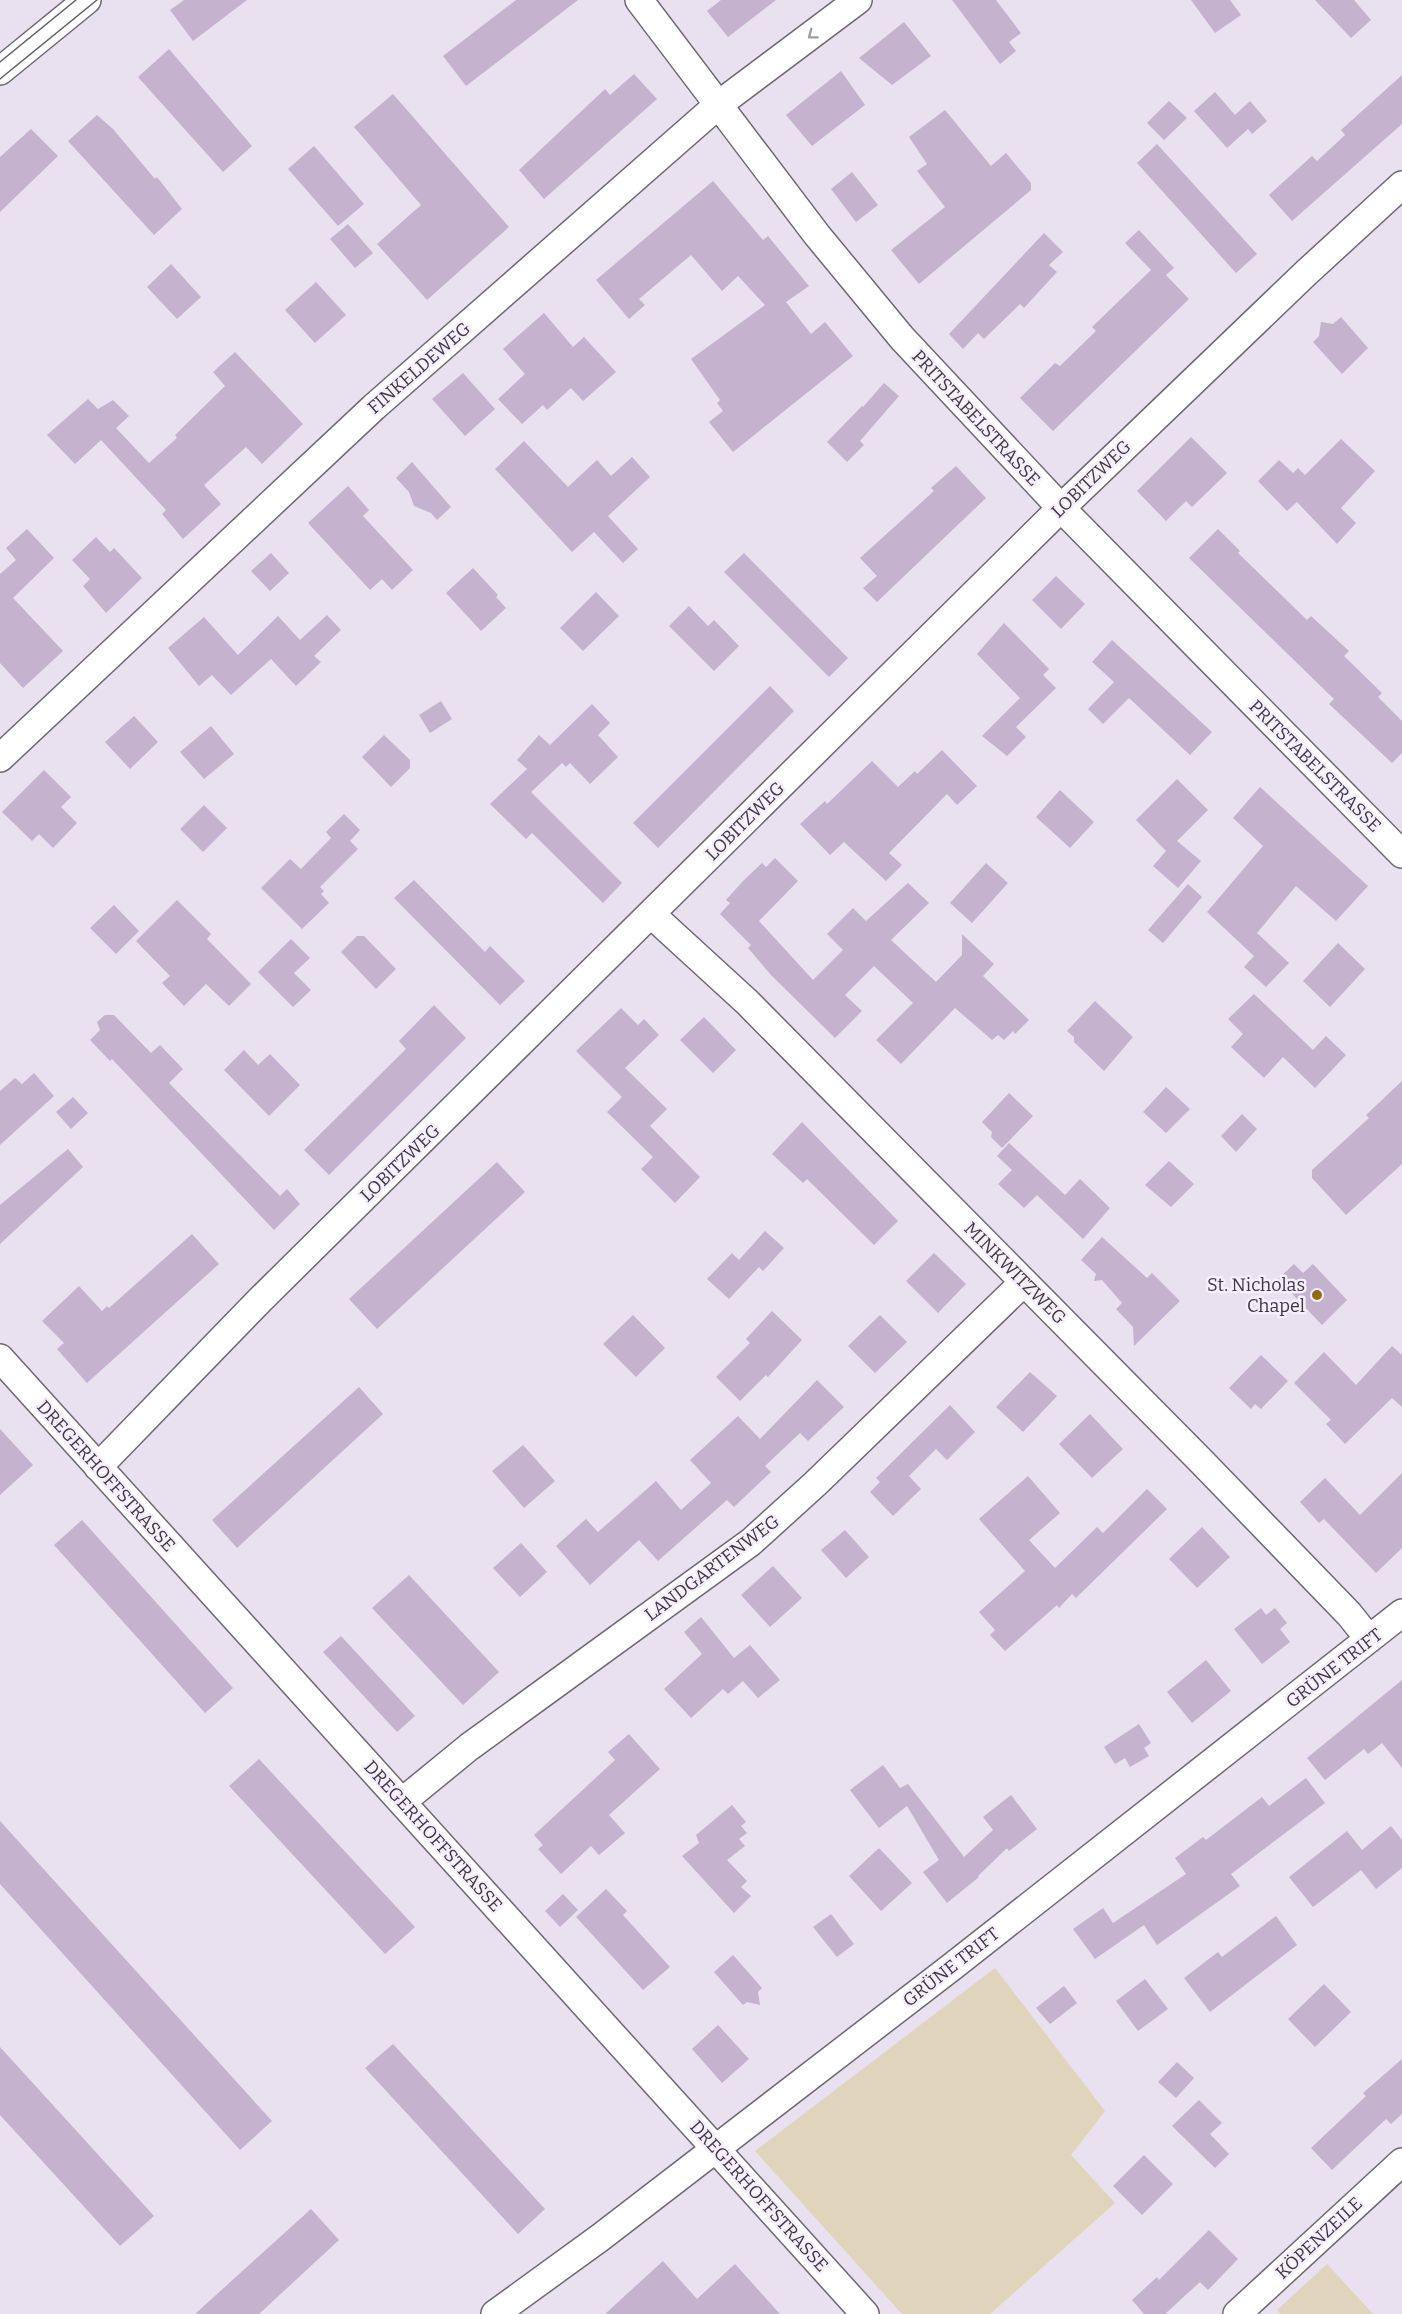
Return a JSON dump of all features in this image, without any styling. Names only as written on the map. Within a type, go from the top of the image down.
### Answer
[{"type":"street","points":[[0,71],[87,0]]},
{"type":"street","name":"PRITSTABELSTRASSE","points":[[639,0],[817,235],[902,338],[1060,508],[1402,854]]},
{"type":"street","name":"FINKELDEWEG","points":[[0,758],[363,417],[718,105],[858,0]]},
{"type":"street","name":"LOBITZWEG","points":[[98,1467],[267,1293],[652,915],[1060,508],[1298,280],[1402,185]]},
{"type":"street","name":"MINKWITZWEG","points":[[652,915],[747,1002],[1202,1462],[1349,1614],[1370,1639]]},
{"type":"street","name":"LANDGARTENWEG","points":[[403,1801],[427,1778],[751,1542],[815,1484],[1024,1282]]},
{"type":"street","name":"DREGERHOFFSTRASSE","points":[[0,1359],[403,1801],[865,2314]]},
{"type":"street","name":"GRÜNE TRIFT","points":[[495,2314],[601,2237],[1038,1900],[1402,1613]]},
{"type":"street","name":"KÖPENZEILE","points":[[1237,2314],[1402,2162]]},
{"type":"shaded area","points":[[995,1968],[1105,2111],[1071,2155],[1115,2203],[990,2314],[902,2314],[755,2151]]},
{"type":"shaded area","points":[[1327,2264],[1373,2314],[1280,2314],[1277,2310]]},
{"type":"building","points":[[184,0],[247,0],[193,41],[170,10]]},
{"type":"building","points":[[516,0],[578,0],[466,86],[443,56]]},
{"type":"building","points":[[721,0],[776,0],[728,37],[707,11]]},
{"type":"building","points":[[952,0],[996,0],[1021,33],[1009,42],[1016,51],[1000,64]]},
{"type":"building","points":[[1191,0],[1230,0],[1241,15],[1215,33]]},
{"type":"building","points":[[1315,0],[1354,0],[1371,20],[1351,38]]},
{"type":"building","points":[[904,22],[931,56],[892,85],[859,58]]},
{"type":"building","points":[[169,49],[252,146],[223,172],[138,77]]},
{"type":"building","points":[[841,71],[865,105],[812,146],[786,115]]},
{"type":"building","points":[[634,74],[657,99],[544,199],[519,170],[605,89],[610,95]]},
{"type":"building","points":[[1402,75],[1402,124],[1292,221],[1269,195],[1312,156],[1317,161],[1345,135],[1341,130]]},
{"type":"building","points":[[1215,92],[1235,115],[1250,101],[1267,121],[1252,134],[1248,129],[1227,148],[1194,111]]},
{"type":"building","points":[[393,94],[509,227],[427,300],[377,244],[421,205],[354,127]]},
{"type":"building","points":[[1169,101],[1187,118],[1164,140],[1147,123]]},
{"type":"building","points":[[945,110],[991,166],[1006,153],[1031,183],[1031,190],[919,284],[891,250],[945,207],[917,171],[927,164],[909,137]]},
{"type":"building","points":[[97,115],[113,129],[155,179],[157,177],[182,209],[154,235],[68,141]]},
{"type":"building","points":[[31,129],[58,156],[0,212],[0,157]]},
{"type":"building","points":[[1157,144],[1257,254],[1236,273],[1137,163]]},
{"type":"building","points":[[314,146],[364,204],[338,226],[288,169]]},
{"type":"building","points":[[852,172],[878,205],[856,222],[831,189]]},
{"type":"building","points":[[713,181],[763,240],[768,236],[809,286],[786,302],[811,334],[825,322],[853,356],[733,452],[709,422],[723,411],[717,403],[720,400],[691,359],[765,305],[738,276],[722,291],[691,255],[639,299],[645,305],[629,319],[596,280]]},
{"type":"building","points":[[348,224],[373,253],[355,268],[330,239]]},
{"type":"building","points":[[1139,230],[1174,268],[1166,275],[1189,299],[1053,431],[1020,398],[1055,363],[1060,366],[1096,331],[1092,327],[1151,270],[1125,243]]},
{"type":"building","points":[[1044,233],[1063,252],[1049,265],[1057,272],[1024,308],[1020,304],[984,339],[978,333],[963,349],[949,334]]},
{"type":"building","points":[[171,264],[201,297],[177,319],[147,287]]},
{"type":"building","points":[[316,282],[346,315],[315,343],[285,310]]},
{"type":"building","points":[[544,313],[573,347],[584,337],[616,372],[583,401],[571,388],[547,410],[543,405],[522,424],[498,399],[525,374],[503,349]]},
{"type":"building","points":[[1341,317],[1368,348],[1342,374],[1313,342],[1319,336],[1321,322],[1333,324]]},
{"type":"building","points":[[235,352],[303,424],[262,464],[246,447],[204,485],[221,504],[183,539],[162,514],[166,510],[101,440],[75,464],[47,435],[88,399],[98,409],[113,400],[129,416],[116,428],[149,463],[177,438],[175,435],[225,386],[213,372]]},
{"type":"building","points":[[463,373],[495,409],[465,436],[432,399]]},
{"type":"building","points":[[884,383],[899,396],[860,441],[864,445],[847,462],[827,442]]},
{"type":"building","points":[[1191,437],[1227,473],[1192,507],[1186,501],[1166,521],[1137,491]]},
{"type":"building","points":[[1341,439],[1375,471],[1341,508],[1356,523],[1337,544],[1297,502],[1287,511],[1258,481],[1279,460],[1293,473],[1298,468],[1305,475]]},
{"type":"building","points":[[524,441],[568,487],[597,460],[611,476],[632,457],[650,477],[608,516],[638,549],[623,563],[594,532],[572,552],[495,469]]},
{"type":"building","points":[[412,462],[451,507],[437,520],[431,513],[414,506],[409,492],[396,478]]},
{"type":"building","points":[[956,466],[986,498],[877,602],[863,588],[877,576],[860,558],[934,491],[931,488]]},
{"type":"building","points":[[348,486],[369,510],[363,516],[413,570],[392,590],[382,579],[370,590],[308,523]]},
{"type":"building","points":[[27,529],[54,558],[13,598],[63,651],[23,688],[0,663],[0,574],[16,560],[6,548]]},
{"type":"building","points":[[1218,529],[1240,551],[1238,553],[1307,620],[1311,616],[1349,651],[1344,656],[1382,693],[1378,697],[1402,721],[1402,753],[1392,763],[1329,704],[1334,699],[1189,558]]},
{"type":"building","points":[[96,537],[110,552],[114,548],[142,578],[106,613],[83,586],[90,579],[72,560]]},
{"type":"building","points":[[271,553],[289,573],[270,591],[251,571]]},
{"type":"building","points":[[744,553],[848,658],[829,677],[724,572]]},
{"type":"building","points":[[473,568],[498,595],[496,597],[506,608],[481,631],[446,593]]},
{"type":"building","points":[[1056,576],[1085,604],[1061,629],[1032,600]]},
{"type":"building","points":[[596,592],[619,616],[583,651],[560,628]]},
{"type":"building","points":[[689,606],[708,626],[714,620],[739,646],[714,671],[669,626]]},
{"type":"building","points":[[327,615],[341,630],[314,656],[321,662],[296,686],[271,659],[231,695],[212,675],[199,686],[168,648],[204,617],[238,655],[278,616],[300,640]]},
{"type":"building","points":[[1004,623],[1049,669],[1043,675],[1056,688],[1016,727],[1026,737],[1007,756],[982,736],[1020,698],[977,654]]},
{"type":"building","points":[[1112,640],[1212,732],[1190,755],[1129,698],[1103,724],[1088,709],[1114,682],[1092,662]]},
{"type":"building","points":[[770,686],[794,711],[658,848],[633,823]]},
{"type":"building","points":[[441,701],[452,719],[430,733],[419,715]]},
{"type":"building","points":[[592,704],[610,723],[598,735],[618,757],[590,784],[570,763],[566,767],[562,763],[531,792],[622,883],[603,903],[532,833],[526,839],[490,804],[527,769],[517,760],[539,735],[550,745]]},
{"type":"building","points":[[134,716],[158,742],[130,769],[105,742]]},
{"type":"building","points":[[211,726],[234,754],[204,779],[180,752]]},
{"type":"building","points":[[384,735],[410,760],[410,768],[391,787],[362,757]]},
{"type":"building","points":[[942,750],[977,786],[957,805],[947,794],[889,853],[902,865],[886,881],[844,842],[830,855],[800,824],[825,801],[827,804],[872,761],[898,787],[915,771],[917,774]]},
{"type":"building","points":[[44,770],[71,797],[61,807],[77,823],[53,848],[39,834],[32,841],[2,812]]},
{"type":"building","points":[[1177,779],[1208,810],[1177,841],[1201,861],[1178,888],[1153,866],[1166,851],[1136,820]]},
{"type":"building","points":[[1260,787],[1368,886],[1336,921],[1296,886],[1257,933],[1289,963],[1266,987],[1244,967],[1254,956],[1207,912],[1263,846],[1233,818]]},
{"type":"building","points":[[1060,790],[1094,822],[1070,848],[1036,817]]},
{"type":"building","points":[[204,805],[227,828],[203,852],[180,829]]},
{"type":"building","points":[[344,814],[360,830],[350,841],[358,849],[320,887],[324,891],[321,894],[329,903],[302,929],[261,888],[290,859],[301,869],[331,838],[326,832]]},
{"type":"building","points":[[775,858],[798,881],[759,921],[813,980],[843,950],[827,934],[853,908],[866,921],[908,883],[929,903],[891,940],[936,982],[962,955],[962,934],[994,964],[983,976],[1029,1020],[1015,1034],[1013,1031],[1004,1040],[998,1035],[992,1040],[955,1008],[901,1064],[876,1040],[913,1003],[874,966],[845,995],[862,1011],[835,1038],[771,975],[748,948],[751,945],[720,914],[730,903],[726,900],[744,880],[762,863],[766,867]]},
{"type":"building","points":[[986,863],[1008,883],[972,923],[950,903]]},
{"type":"building","points":[[414,880],[485,952],[490,946],[525,981],[500,1005],[394,898]]},
{"type":"building","points":[[1188,884],[1202,897],[1163,943],[1148,930]]},
{"type":"building","points":[[177,900],[211,934],[207,939],[251,984],[229,1006],[206,984],[184,1006],[162,983],[170,976],[136,941]]},
{"type":"building","points":[[114,905],[139,931],[116,954],[90,928]]},
{"type":"building","points":[[357,936],[364,936],[396,969],[376,989],[341,952]]},
{"type":"building","points":[[291,939],[310,958],[294,973],[311,990],[293,1007],[258,972]]},
{"type":"building","points":[[1338,943],[1365,969],[1330,1007],[1303,981]]},
{"type":"building","points":[[1254,994],[1313,1050],[1326,1036],[1346,1055],[1315,1088],[1283,1057],[1264,1078],[1231,1047],[1243,1034],[1228,1019]]},
{"type":"building","points":[[1095,1001],[1133,1037],[1104,1071],[1074,1042],[1074,1037],[1067,1031]]},
{"type":"building","points":[[434,1005],[466,1038],[329,1175],[304,1150],[406,1049],[399,1041]]},
{"type":"building","points":[[621,1008],[638,1025],[644,1019],[659,1035],[625,1068],[667,1109],[650,1126],[700,1177],[675,1203],[641,1169],[653,1157],[607,1112],[622,1097],[576,1051]]},
{"type":"building","points":[[105,1015],[114,1015],[151,1053],[160,1045],[183,1069],[169,1083],[280,1196],[287,1189],[300,1204],[274,1230],[112,1059],[110,1061],[90,1040],[100,1030],[97,1022]]},
{"type":"building","points":[[704,1017],[736,1050],[713,1073],[680,1040]]},
{"type":"building","points":[[244,1050],[258,1065],[270,1054],[300,1085],[269,1116],[224,1070]]},
{"type":"building","points":[[34,1073],[54,1096],[0,1145],[0,1091],[15,1078],[22,1084]]},
{"type":"building","points":[[1402,1081],[1402,1164],[1346,1215],[1312,1178],[1312,1170],[1369,1118],[1366,1115]]},
{"type":"building","points":[[1166,1087],[1190,1109],[1166,1133],[1143,1112]]},
{"type":"building","points":[[1009,1093],[1033,1116],[1002,1148],[991,1137],[992,1132],[982,1122]]},
{"type":"building","points":[[73,1097],[88,1113],[71,1129],[56,1112]]},
{"type":"building","points":[[1242,1114],[1257,1129],[1236,1152],[1221,1136]]},
{"type":"building","points":[[802,1122],[898,1221],[874,1245],[807,1179],[803,1183],[772,1154]]},
{"type":"building","points":[[1009,1143],[1065,1195],[1080,1179],[1110,1208],[1083,1239],[1037,1195],[1024,1208],[998,1184],[1012,1170],[997,1156]]},
{"type":"building","points":[[68,1149],[83,1167],[0,1244],[0,1205]]},
{"type":"building","points":[[1169,1161],[1194,1184],[1171,1207],[1145,1185]]},
{"type":"building","points":[[497,1162],[525,1192],[377,1329],[349,1299]]},
{"type":"building","points":[[765,1231],[784,1248],[763,1271],[759,1267],[729,1299],[707,1279],[732,1253],[739,1260]]},
{"type":"building","points":[[192,1234],[219,1264],[87,1383],[57,1349],[64,1343],[42,1321],[79,1286],[102,1311],[107,1306],[109,1308]]},
{"type":"building","points":[[1102,1237],[1147,1278],[1152,1273],[1180,1301],[1134,1346],[1133,1327],[1116,1309],[1122,1303],[1102,1280],[1094,1281],[1096,1274],[1081,1260]]},
{"type":"building","points":[[934,1253],[966,1284],[938,1313],[906,1281]]},
{"type":"building","name":"St. Nicholas Chapel","points":[[1294,1264],[1303,1273],[1313,1264],[1347,1300],[1322,1325],[1278,1279]]},
{"type":"building","points":[[772,1311],[802,1340],[768,1377],[766,1375],[740,1401],[716,1377],[750,1343],[746,1339]]},
{"type":"building","points":[[633,1315],[665,1348],[636,1377],[603,1344]]},
{"type":"building","points":[[880,1315],[907,1342],[875,1373],[848,1346]]},
{"type":"building","points":[[1392,1346],[1402,1355],[1402,1407],[1392,1398],[1345,1444],[1326,1424],[1331,1420],[1294,1383],[1324,1352],[1356,1385]]},
{"type":"building","points":[[1261,1355],[1288,1381],[1261,1409],[1255,1404],[1251,1409],[1229,1388]]},
{"type":"building","points":[[1030,1372],[1057,1396],[1023,1432],[996,1407]]},
{"type":"building","points":[[817,1380],[844,1407],[808,1441],[800,1433],[765,1466],[771,1472],[734,1507],[727,1500],[658,1561],[639,1540],[590,1585],[556,1546],[586,1519],[598,1532],[656,1481],[681,1510],[711,1483],[690,1460],[738,1416],[760,1439]]},
{"type":"building","points":[[359,1387],[383,1414],[237,1548],[212,1520]]},
{"type":"building","points":[[950,1405],[975,1432],[947,1460],[936,1449],[909,1476],[921,1489],[893,1516],[870,1492],[880,1482],[876,1478]]},
{"type":"building","points":[[1090,1414],[1123,1449],[1092,1478],[1059,1444]]},
{"type":"building","points":[[0,1429],[33,1465],[0,1495]]},
{"type":"building","points":[[523,1445],[555,1481],[524,1508],[492,1471]]},
{"type":"building","points":[[1402,1473],[1402,1548],[1376,1573],[1324,1519],[1319,1523],[1300,1502],[1325,1478],[1360,1515]]},
{"type":"building","points":[[1028,1476],[1060,1513],[1029,1540],[1055,1568],[1097,1527],[1103,1533],[1147,1489],[1167,1509],[1076,1598],[1072,1594],[1059,1608],[1057,1605],[1005,1651],[990,1635],[995,1630],[979,1612],[1025,1571],[979,1519]]},
{"type":"building","points":[[82,1520],[233,1688],[205,1713],[54,1545]]},
{"type":"building","points":[[1202,1527],[1230,1557],[1197,1588],[1169,1559]]},
{"type":"building","points":[[845,1530],[869,1557],[846,1578],[821,1550]]},
{"type":"building","points":[[521,1543],[547,1572],[520,1597],[493,1568]]},
{"type":"building","points":[[773,1566],[802,1598],[770,1627],[741,1595]]},
{"type":"building","points":[[409,1575],[499,1672],[463,1705],[372,1608]]},
{"type":"building","points":[[1261,1608],[1266,1615],[1275,1608],[1287,1623],[1280,1629],[1290,1642],[1262,1664],[1234,1629]]},
{"type":"building","points":[[701,1617],[734,1658],[750,1645],[780,1680],[758,1698],[743,1681],[728,1694],[723,1689],[691,1718],[664,1689],[702,1654],[684,1632]]},
{"type":"building","points":[[341,1636],[415,1716],[397,1732],[323,1652]]},
{"type":"building","points":[[1206,1660],[1231,1691],[1192,1723],[1167,1692]]},
{"type":"building","points":[[1402,1680],[1402,1768],[1382,1743],[1368,1754],[1364,1749],[1325,1780],[1307,1758]]},
{"type":"building","points":[[1139,1724],[1151,1743],[1144,1748],[1149,1756],[1130,1767],[1125,1758],[1115,1764],[1104,1747]]},
{"type":"building","points":[[629,1734],[660,1769],[609,1815],[625,1833],[599,1855],[591,1846],[561,1874],[538,1849],[543,1845],[534,1835],[615,1760],[608,1752]]},
{"type":"building","points":[[259,1759],[415,1927],[385,1954],[229,1786]]},
{"type":"building","points":[[883,1765],[900,1788],[908,1784],[964,1857],[993,1830],[983,1817],[1011,1795],[1037,1829],[1009,1851],[1007,1848],[979,1877],[947,1903],[923,1872],[939,1860],[907,1806],[879,1828],[850,1790]]},
{"type":"building","points":[[1306,1778],[1325,1803],[1231,1874],[1240,1886],[1157,1945],[1144,1925],[1095,1959],[1073,1929],[1103,1908],[1113,1923],[1186,1874],[1175,1858],[1203,1837],[1206,1840],[1262,1797],[1269,1806]]},
{"type":"building","points":[[732,1805],[746,1822],[741,1826],[747,1833],[739,1839],[745,1846],[727,1860],[747,1881],[741,1887],[751,1896],[734,1913],[682,1856],[699,1843],[696,1835]]},
{"type":"building","points":[[0,1821],[272,2121],[240,2150],[0,1884]]},
{"type":"building","points":[[1391,1826],[1402,1840],[1402,1868],[1376,1889],[1361,1870],[1313,1907],[1289,1877],[1347,1831],[1362,1850]]},
{"type":"building","points":[[879,1848],[912,1883],[881,1911],[849,1876]]},
{"type":"building","points":[[606,1889],[627,1911],[623,1915],[670,1967],[643,1990],[576,1917]]},
{"type":"building","points":[[563,1894],[578,1910],[560,1927],[545,1911]]},
{"type":"building","points":[[831,1914],[854,1944],[837,1957],[813,1927]]},
{"type":"building","points":[[1276,1916],[1297,1945],[1210,2012],[1184,1978],[1218,1952],[1222,1957]]},
{"type":"building","points":[[733,1955],[762,1988],[758,1992],[760,2005],[747,2002],[743,2005],[714,1972]]},
{"type":"building","points":[[1145,1979],[1168,2009],[1138,2031],[1116,2001]]},
{"type":"building","points":[[1324,1984],[1351,2012],[1315,2047],[1288,2019]]},
{"type":"building","points":[[1064,1986],[1077,2003],[1050,2024],[1036,2008]]},
{"type":"building","points":[[718,2025],[749,2059],[722,2083],[692,2049]]},
{"type":"building","points":[[393,2044],[545,2209],[518,2234],[365,2068]]},
{"type":"building","points":[[0,2047],[154,2216],[120,2246],[0,2115]]},
{"type":"building","points":[[1402,2059],[1402,2114],[1391,2124],[1386,2119],[1332,2170],[1311,2148],[1366,2096],[1363,2093]]},
{"type":"building","points":[[1177,2062],[1194,2078],[1176,2098],[1158,2082]]},
{"type":"building","points":[[1199,2100],[1222,2123],[1210,2134],[1229,2154],[1215,2168],[1172,2126]]},
{"type":"building","points":[[1144,2155],[1173,2184],[1142,2215],[1113,2186]]},
{"type":"building","points":[[311,2209],[339,2240],[259,2314],[195,2314]]},
{"type":"building","points":[[1209,2230],[1238,2259],[1208,2290],[1200,2282],[1165,2314],[1144,2314],[1132,2300],[1157,2277],[1159,2280]]},
{"type":"building","points":[[663,2261],[697,2299],[735,2264],[780,2314],[605,2314]]},
{"type":"tram line","points":[[0,62],[76,0]]},
{"type":"tram line","points":[[0,79],[97,0]]},
{"type":"place","name":"St. Nicholas Chapel","points":[[1317,1295]]}]
